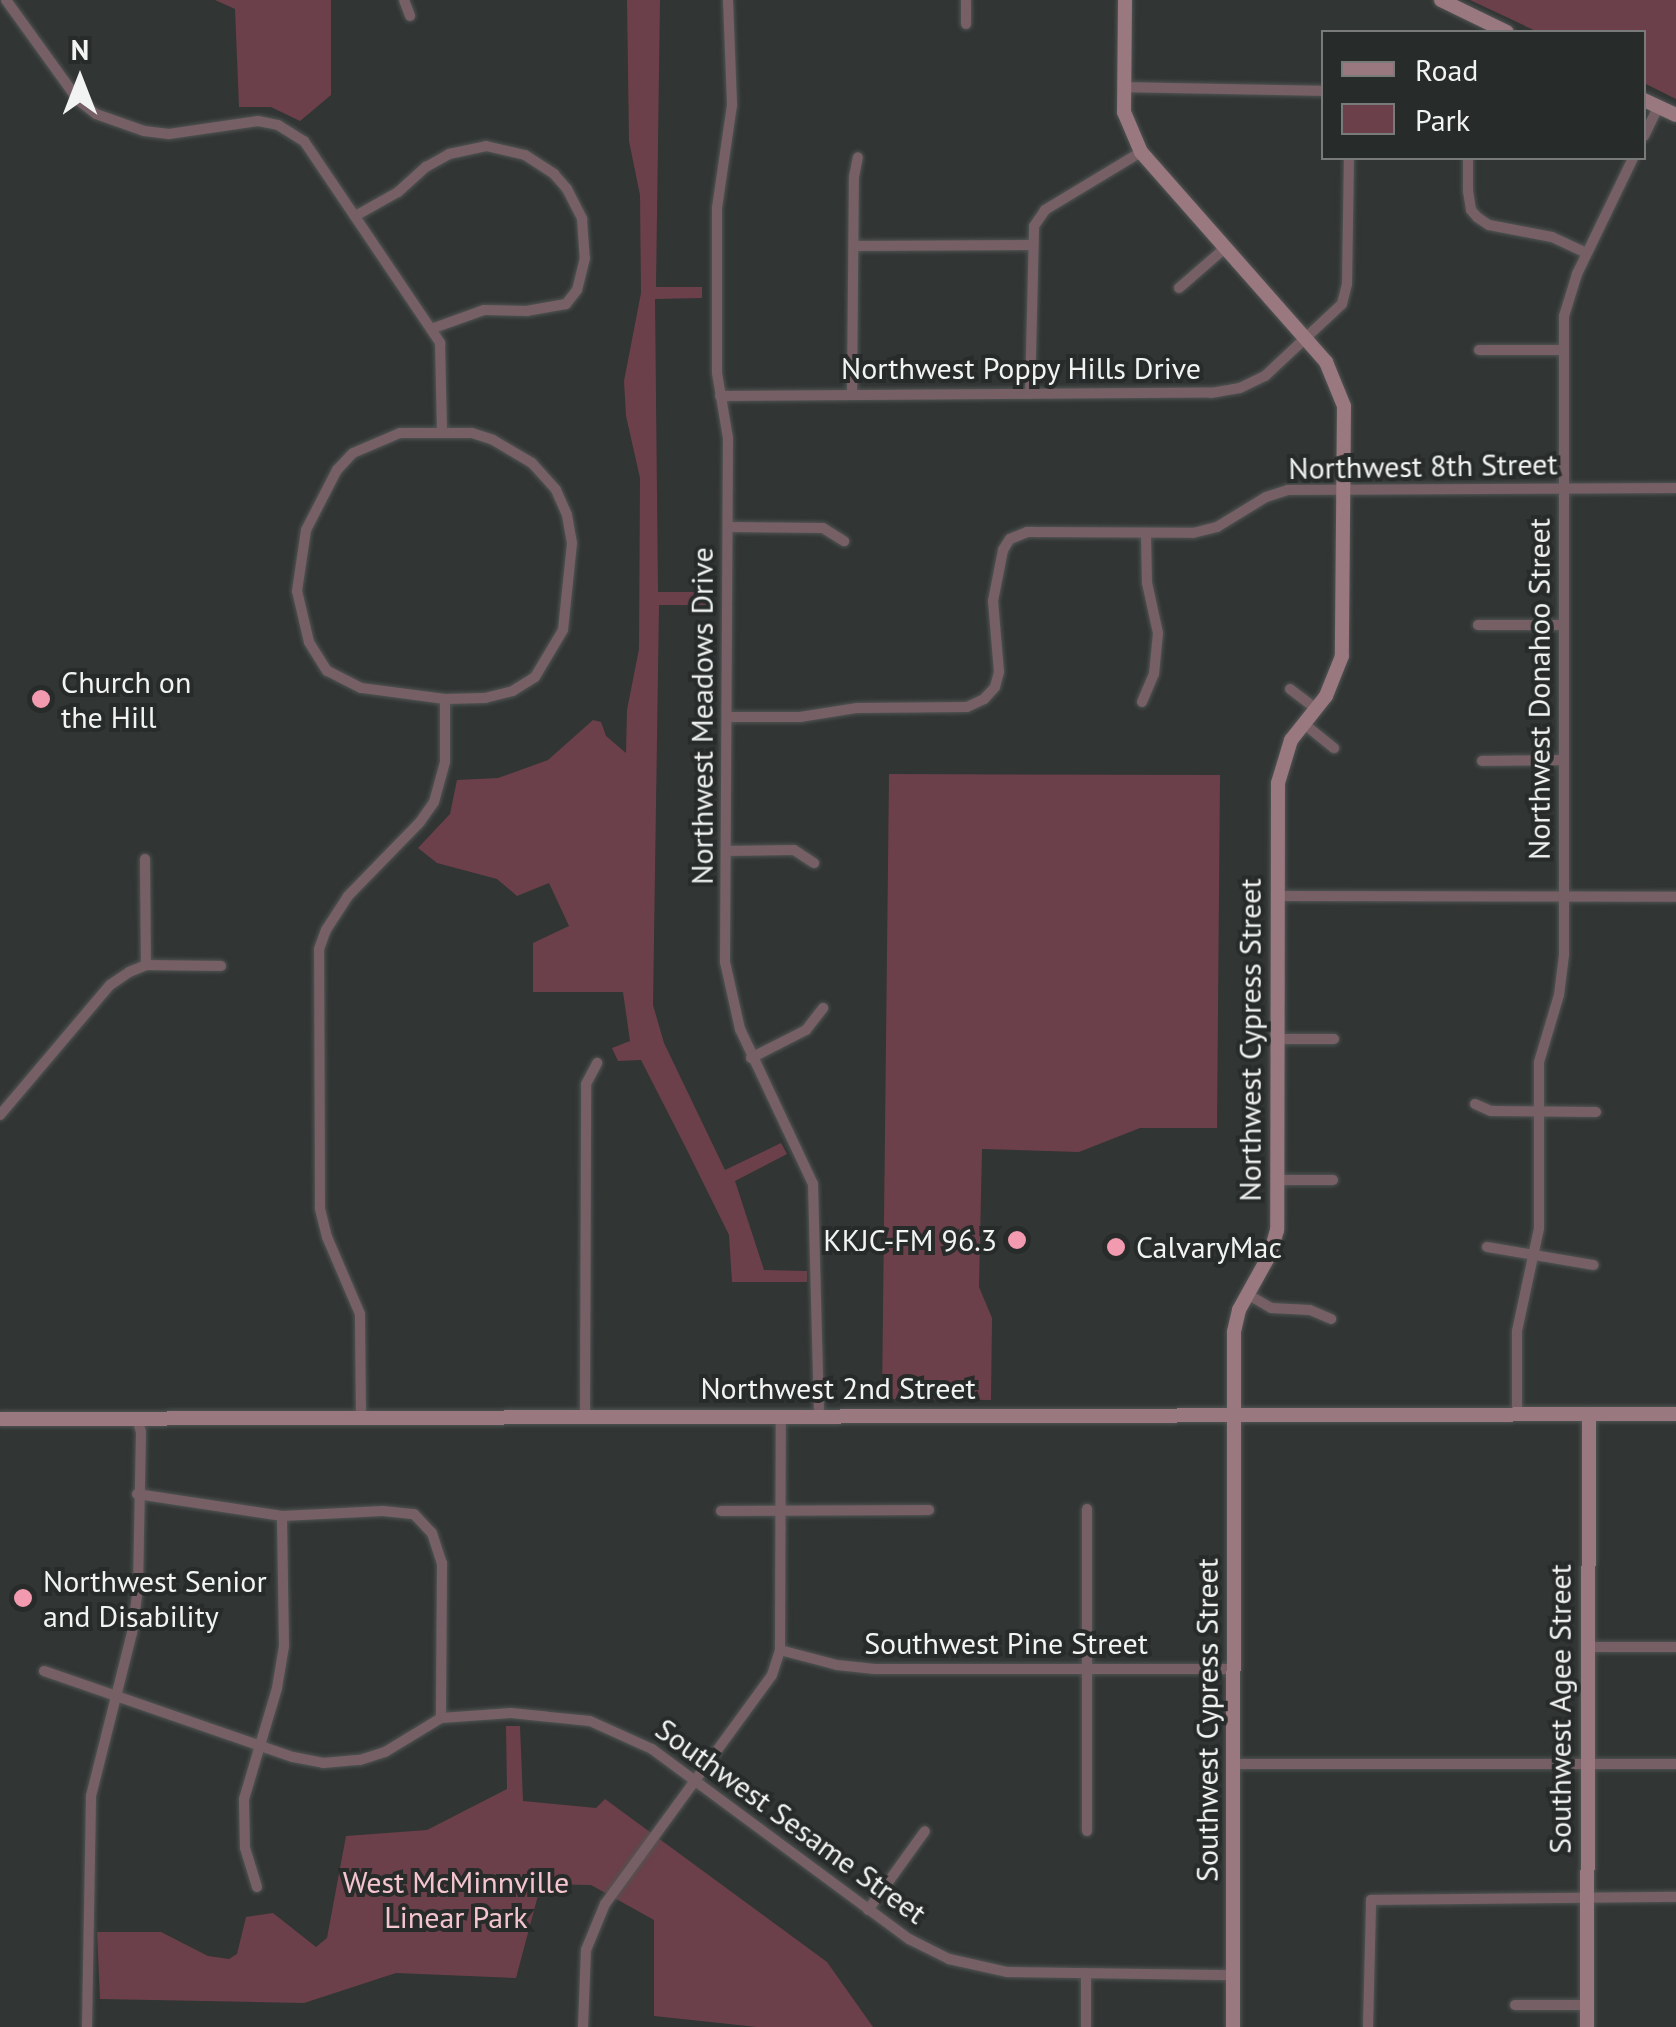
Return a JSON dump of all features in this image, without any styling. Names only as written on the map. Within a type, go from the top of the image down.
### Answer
[{"type":"main road","name":"Northwest Cypress Street","points":[[1125,0],[1124,112],[1141,152],[1306,339],[1331,372],[1344,406],[1342,656],[1337,676],[1303,723],[1284,758],[1278,783],[1274,1243],[1247,1294],[1234,1332],[1234,1414]]},
{"type":"main road","points":[[1440,0],[1488,28]]},
{"type":"main road","points":[[1646,101],[1676,116]]},
{"type":"main road","name":"Southwest Cypress Street","points":[[1234,1414],[1234,2027]]},
{"type":"main road","name":"Southwest Agee Street","points":[[1587,2027],[1589,1414]]},
{"type":"main road","name":"Northwest 2nd Street","points":[[0,1420],[1676,1414]]},
{"type":"street","points":[[6,0],[78,100],[96,114],[132,128],[169,134],[231,123],[278,125],[311,148],[431,329],[442,355],[442,433]]},
{"type":"street","points":[[404,0],[410,16]]},
{"type":"street","name":"Northwest Meadows Drive","points":[[728,0],[732,105],[716,208],[720,396],[728,438],[726,982],[751,1058],[813,1184],[818,1416]]},
{"type":"street","points":[[966,0],[966,24]]},
{"type":"street","points":[[1123,87],[1321,91]]},
{"type":"street","points":[[1646,132],[1658,107]]},
{"type":"street","points":[[357,215],[398,192],[426,167],[449,154],[476,147],[508,148],[525,155],[554,174],[566,189],[582,220],[586,258],[577,290],[566,304],[528,310],[484,310],[431,329]]},
{"type":"street","points":[[1030,394],[1034,226],[1045,210],[1141,152]]},
{"type":"street","points":[[852,394],[858,158]]},
{"type":"street","name":"Northwest Poppy Hills Drive","points":[[720,396],[1212,392],[1240,388],[1265,376],[1342,304],[1348,160]]},
{"type":"street","points":[[1468,160],[1470,210],[1477,217],[1490,225],[1552,236],[1587,253]]},
{"type":"street","name":"Northwest Donahoo Street","points":[[1517,1414],[1520,1308],[1536,1255],[1542,1037],[1562,973],[1564,316],[1587,253],[1632,160]]},
{"type":"street","points":[[854,246],[1032,245]]},
{"type":"street","points":[[1179,288],[1224,248]]},
{"type":"street","points":[[1479,350],[1563,350]]},
{"type":"street","points":[[400,433],[472,434],[494,440],[532,463],[556,490],[568,515],[572,543],[563,630],[536,677],[498,695],[445,699],[360,688],[327,671],[309,642],[297,591],[306,530],[336,470],[372,442],[400,433]]},
{"type":"street","name":"Northwest 8th Street","points":[[728,718],[800,717],[857,708],[967,707],[984,699],[995,687],[999,672],[993,601],[1002,550],[1010,538],[1054,530],[1146,534],[1218,527],[1266,497],[1288,490],[1676,488]]},
{"type":"street","points":[[728,527],[824,528],[844,541]]},
{"type":"street","points":[[1142,702],[1154,674],[1158,633],[1147,583],[1146,534]]},
{"type":"street","points":[[1478,625],[1564,625]]},
{"type":"street","points":[[1290,689],[1316,708]]},
{"type":"street","points":[[361,1418],[360,1314],[327,1237],[319,1196],[320,949],[326,930],[348,896],[420,822],[434,802],[445,762],[445,699]]},
{"type":"street","points":[[1303,723],[1334,748]]},
{"type":"street","points":[[1482,760],[1564,760]]},
{"type":"street","points":[[726,850],[794,850],[814,863]]},
{"type":"street","points":[[144,859],[146,966]]},
{"type":"street","points":[[1278,896],[1676,897]]},
{"type":"street","points":[[0,1115],[110,985],[146,966],[221,966]]},
{"type":"street","points":[[751,1058],[806,1030],[823,1008]]},
{"type":"street","points":[[1278,1039],[1334,1038]]},
{"type":"street","points":[[585,1417],[586,1084],[597,1063]]},
{"type":"street","points":[[1475,1104],[1492,1111],[1596,1112]]},
{"type":"street","points":[[1277,1180],[1334,1180]]},
{"type":"street","points":[[1486,1246],[1593,1265]]},
{"type":"street","points":[[1247,1294],[1271,1308],[1310,1310],[1330,1320]]},
{"type":"street","points":[[584,2027],[584,1976],[593,1928],[606,1904],[760,1696],[780,1650],[781,1416]]},
{"type":"street","points":[[88,2027],[91,1796],[138,1588],[141,1432],[136,1419]]},
{"type":"street","points":[[138,1494],[282,1516],[398,1511],[414,1514],[432,1533],[442,1563],[441,1718]]},
{"type":"street","points":[[1087,1509],[1087,1832]]},
{"type":"street","points":[[720,1512],[929,1510]]},
{"type":"street","points":[[257,1887],[242,1826],[244,1799],[284,1646],[282,1516]]},
{"type":"street","points":[[1588,1647],[1676,1647]]},
{"type":"street","name":"Southwest Pine Street","points":[[780,1650],[837,1666],[875,1669],[1234,1669]]},
{"type":"street","name":"Southwest Sesame Street","points":[[44,1672],[292,1757],[340,1764],[385,1752],[441,1718],[511,1713],[590,1721],[634,1738],[909,1939],[968,1966],[1086,1975],[1234,1975]]},
{"type":"street","points":[[1234,1764],[1676,1764]]},
{"type":"street","points":[[868,1910],[925,1831]]},
{"type":"street","points":[[1368,2027],[1371,1900],[1676,1897]]},
{"type":"street","points":[[1086,1975],[1086,2027]]},
{"type":"street","points":[[1515,2005],[1587,2005]]},
{"type":"green space","points":[[215,0],[331,0],[331,95],[300,121],[271,107],[239,107],[235,9]]},
{"type":"green space","points":[[627,0],[660,0],[656,287],[702,287],[702,298],[655,299],[658,592],[713,592],[713,605],[659,605],[653,1005],[664,1043],[725,1170],[781,1143],[787,1154],[735,1181],[764,1270],[807,1271],[807,1282],[732,1282],[729,1235],[641,1060],[618,1061],[612,1048],[630,1041],[623,992],[533,992],[533,943],[569,926],[549,883],[517,896],[497,879],[437,863],[418,848],[450,814],[457,780],[498,778],[548,760],[593,720],[601,722],[606,736],[626,753],[627,710],[639,649],[640,478],[626,416],[624,381],[641,293],[640,195],[629,141]]},
{"type":"green space","points":[[1470,0],[1676,0],[1676,99],[1646,84],[1646,30],[1534,30]]},
{"type":"green space","points":[[889,774],[1220,775],[1217,1128],[1140,1128],[1079,1152],[982,1149],[979,1287],[992,1318],[991,1400],[882,1399]]},
{"type":"green space","name":"West McMinnville Linear Park","points":[[506,1726],[520,1726],[523,1801],[596,1808],[605,1799],[827,1962],[873,2027],[757,2027],[654,2016],[654,1920],[591,1885],[541,1884],[516,1978],[396,1973],[304,2003],[100,1999],[97,1932],[161,1932],[208,1956],[229,1959],[237,1954],[246,1917],[273,1913],[316,1947],[327,1938],[346,1836],[427,1830],[507,1789]]},
{"type":"place","name":"Church on the Hill","points":[[41,699]]},
{"type":"place","name":"KKJC-FM 96.3","points":[[1017,1240]]},
{"type":"place","name":"CalvaryMac","points":[[1116,1247]]},
{"type":"place","name":"Northwest Senior and Disability","points":[[23,1598]]}]
